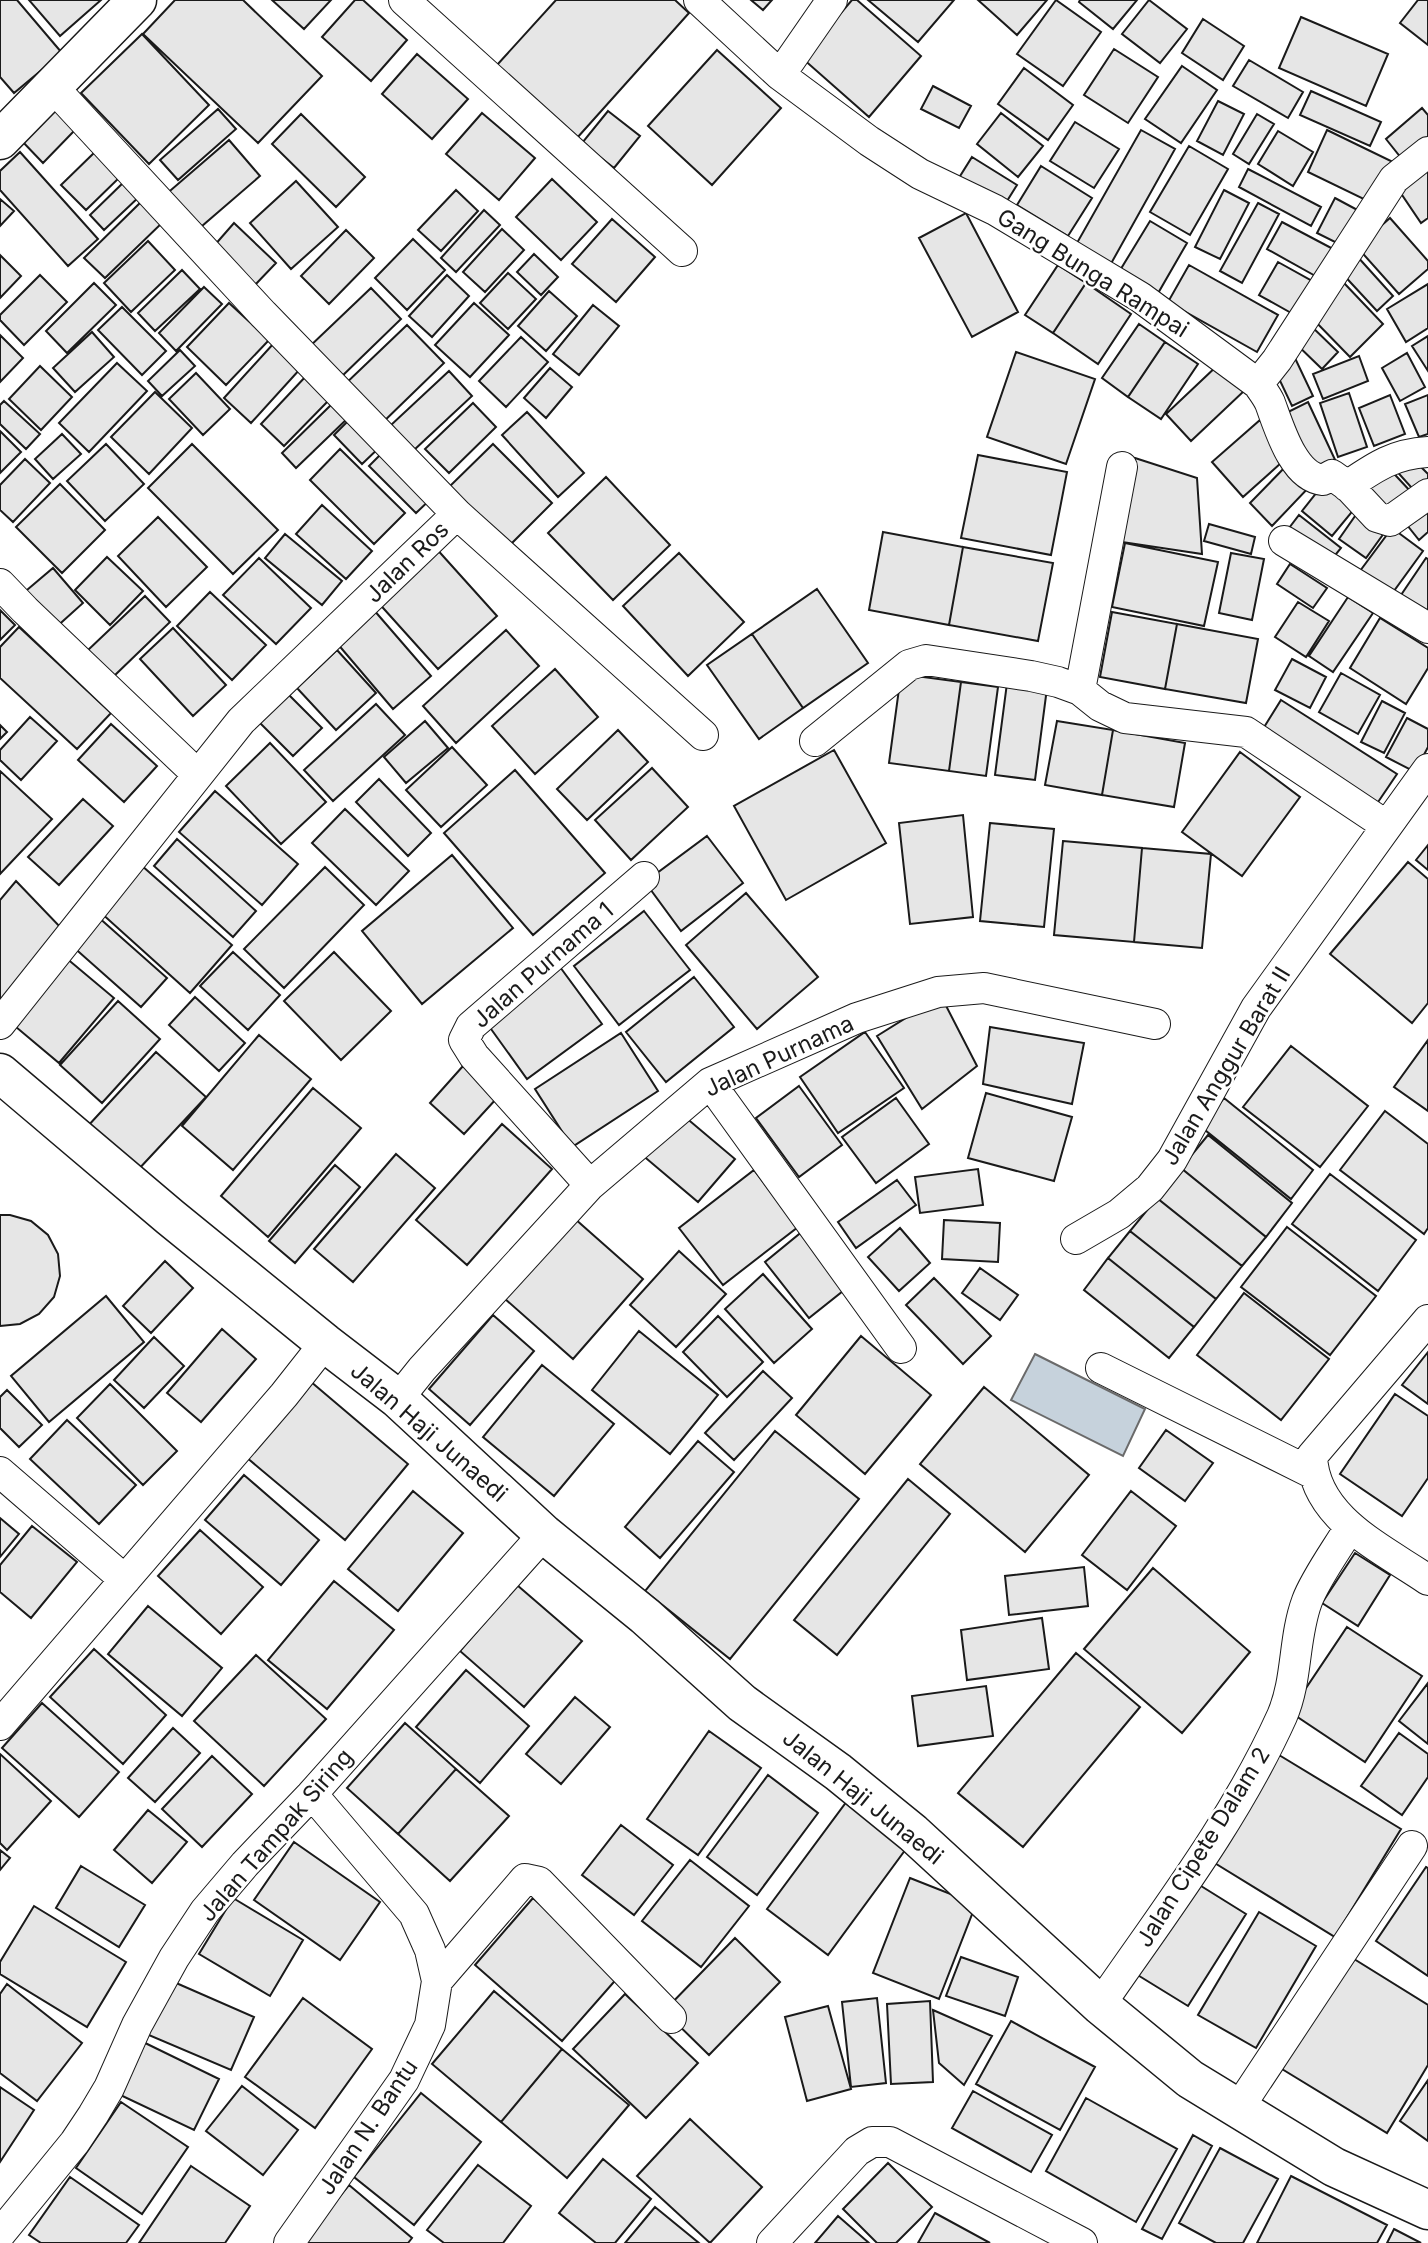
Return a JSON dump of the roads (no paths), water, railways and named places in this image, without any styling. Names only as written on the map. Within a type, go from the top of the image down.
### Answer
[{"type":"street","points":[[0,140],[136,0]]},
{"type":"street","points":[[404,0],[682,251]]},
{"type":"street","name":"Gang Bunga Rampai","points":[[699,0],[780,75],[869,141],[920,174],[995,210],[1140,297],[1258,384],[1269,400],[1280,435],[1304,471],[1316,479],[1323,480],[1332,475],[1347,486]]},
{"type":"street","points":[[780,75],[832,0]]},
{"type":"street","name":"Jalan Ros","points":[[0,1024],[241,720],[457,514],[263,314],[52,86]]},
{"type":"street","points":[[1258,384],[1277,360],[1394,179],[1428,152]]},
{"type":"street","points":[[1428,452],[1407,453],[1384,461],[1347,486],[1377,517],[1390,521],[1428,494]]},
{"type":"street","points":[[1080,691],[1122,467]]},
{"type":"street","points":[[457,514],[703,735]]},
{"type":"street","points":[[1284,541],[1428,628]]},
{"type":"street","points":[[0,584],[198,775]]},
{"type":"street","points":[[814,741],[909,665],[926,660],[1031,676],[1080,691],[1100,706],[1125,718],[1246,732],[1387,826]]},
{"type":"street","name":"Jalan Anggur Barat II","points":[[1076,1239],[1119,1214],[1150,1188],[1172,1160],[1256,1008],[1428,769]]},
{"type":"street","name":"Jalan Purnama 1","points":[[590,1185],[474,1056],[464,1040],[471,1026],[644,877]]},
{"type":"street","name":"Jalan Purnama","points":[[398,1399],[422,1369],[590,1185],[710,1083],[857,1018],[938,992],[984,988],[1155,1024]]},
{"type":"street","name":"Jalan Haji Junaedi","points":[[0,1073],[170,1217],[398,1399],[544,1534],[645,1616],[742,1703],[838,1772],[914,1833],[1100,2005],[1189,2079],[1334,2167],[1428,2210]]},
{"type":"street","points":[[710,1083],[901,1348]]},
{"type":"street","points":[[1312,1464],[1428,1320]]},
{"type":"street","points":[[0,1725],[284,1395],[325,1343]]},
{"type":"street","points":[[1101,1368],[1312,1464],[1323,1495],[1350,1527],[1428,1580]]},
{"type":"street","points":[[0,1472],[125,1580]]},
{"type":"street","name":"Jalan Cipete Dalam 2","points":[[1100,2005],[1213,1839],[1271,1738],[1291,1692],[1307,1600],[1350,1527]]},
{"type":"street","name":"Jalan Tampak Siring","points":[[0,2234],[75,2142],[93,2115],[109,2088],[137,2025],[174,1958],[205,1911],[544,1534]]},
{"type":"street","name":"Jalan N. Bantu","points":[[289,2243],[404,2080],[430,2025],[437,1981],[430,1950],[414,1914],[312,1794]]},
{"type":"street","points":[[1238,2109],[1412,1846]]},
{"type":"street","points":[[437,1981],[525,1879],[531,1879],[539,1882],[671,2018]]},
{"type":"street","points":[[772,2243],[857,2151],[872,2142],[890,2142],[1082,2243]]}]
